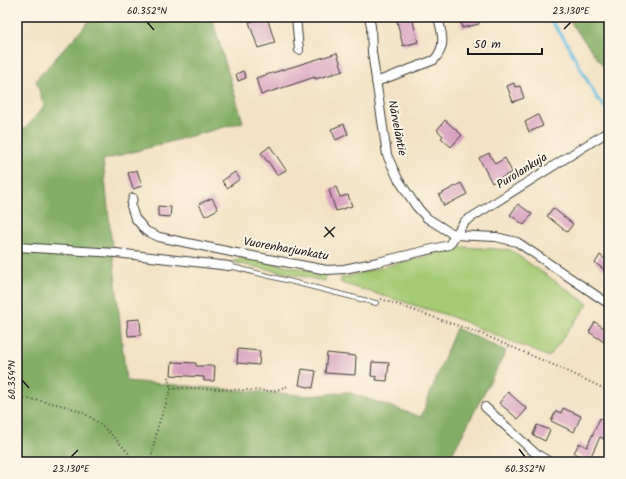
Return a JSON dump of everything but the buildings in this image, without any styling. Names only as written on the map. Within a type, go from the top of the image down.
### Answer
[{"type":"street","points":[[296,17],[299,50]]},
{"type":"street","name":"Närveläntie","points":[[369,17],[376,82],[387,155],[398,179],[416,206],[427,218],[454,235],[496,237],[517,242],[609,304]]},
{"type":"street","points":[[376,82],[434,60],[439,54],[442,46],[442,34],[438,17]]},
{"type":"street","name":"Purolankuja","points":[[454,235],[464,222],[606,133]]},
{"type":"street","name":"Vuorenharjunkatu","points":[[133,198],[131,206],[135,218],[146,231],[159,237],[327,270],[344,269],[378,262],[449,244],[454,235]]},
{"type":"street","points":[[17,247],[116,253],[229,266]]},
{"type":"street","points":[[485,407],[535,453],[550,462]]},
{"type":"lane","points":[[229,266],[376,303]]},
{"type":"path","points":[[377,298],[482,334],[609,391]]},
{"type":"path","points":[[150,462],[158,426],[171,389],[168,377]]},
{"type":"path","points":[[171,389],[189,388],[274,391],[288,386]]},
{"type":"path","points":[[17,397],[61,405],[82,412],[103,427],[136,462]]},
{"type":"green space","points":[[93,17],[215,17],[212,19],[243,122],[103,160],[126,381],[311,396],[347,392],[421,417],[456,328],[506,351],[448,462],[17,462],[17,133],[27,127],[44,106],[36,80]]},
{"type":"green space","points":[[567,17],[609,17],[609,74],[568,19]]},
{"type":"green space","points":[[462,247],[510,250],[588,304],[549,357],[450,316],[341,283],[341,278]]},
{"type":"green space","points":[[240,258],[263,261],[326,274],[325,281],[232,262]]},
{"type":"waterway","points":[[550,17],[565,40],[597,98],[609,112]]}]
